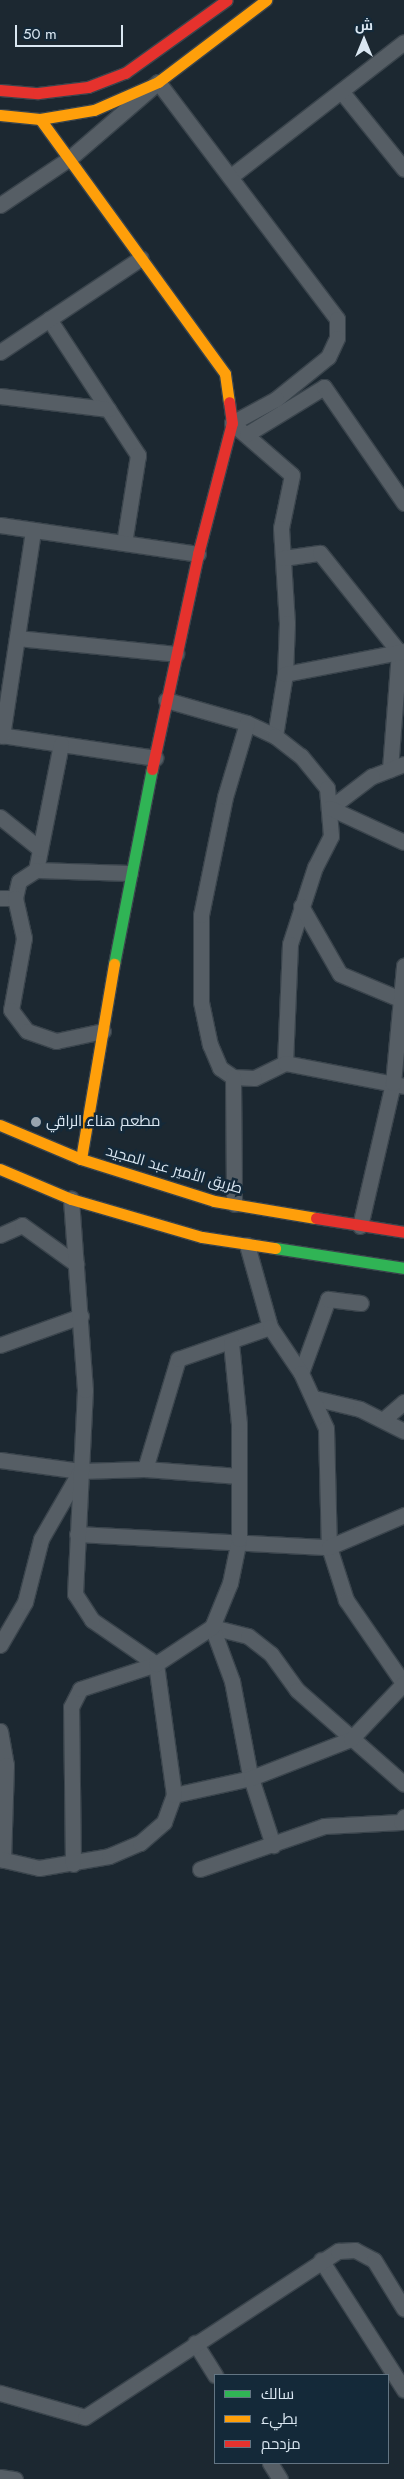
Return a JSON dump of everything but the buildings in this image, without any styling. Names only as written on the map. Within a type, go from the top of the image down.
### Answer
[{"type":"main road","points":[[0,90],[38,94],[80,88],[125,73],[227,0]]},
{"type":"main road","points":[[0,115],[40,119],[94,110],[158,82],[266,0]]},
{"type":"main road","points":[[40,119],[225,374],[232,423],[198,554],[130,873],[81,1159]]},
{"type":"main road","name":"طريق الأمير عبد المجيد","points":[[1,1122],[81,1159],[234,1204],[404,1232]]},
{"type":"main road","points":[[0,1170],[72,1199],[202,1237],[404,1268]]},
{"type":"street","points":[[230,177],[404,42]]},
{"type":"street","points":[[0,205],[70,158],[158,82],[337,319],[337,338],[328,357],[306,377],[232,423],[292,474],[281,528],[285,674],[275,736]]},
{"type":"street","points":[[341,91],[404,169]]},
{"type":"street","points":[[0,352],[141,258]]},
{"type":"street","points":[[49,320],[138,455],[124,543]]},
{"type":"street","points":[[247,434],[324,387],[404,503]]},
{"type":"street","points":[[0,396],[108,409]]},
{"type":"street","points":[[0,525],[198,554]]},
{"type":"street","points":[[33,530],[1,736],[155,758]]},
{"type":"street","points":[[283,558],[320,553],[401,651],[397,767],[372,776],[330,808]]},
{"type":"street","points":[[17,638],[176,654]]},
{"type":"street","points":[[285,674],[401,651]]},
{"type":"street","points":[[166,700],[247,723],[275,736],[301,756],[327,788],[331,836],[301,906],[290,944],[285,1063]]},
{"type":"street","points":[[247,723],[224,798],[201,915],[201,1002],[210,1045],[220,1068],[233,1077],[254,1078],[285,1063],[398,1085]]},
{"type":"street","points":[[36,870],[61,744]]},
{"type":"street","points":[[330,808],[404,842]]},
{"type":"street","points":[[0,817],[40,849]]},
{"type":"street","points":[[103,1031],[56,1041],[27,1031],[11,1010],[24,938],[7,898],[19,882],[36,870],[130,873]]},
{"type":"street","points":[[301,906],[340,974],[400,999]]},
{"type":"street","points":[[360,1226],[398,1085],[401,1025],[400,999],[404,966]]},
{"type":"street","points":[[233,1077],[234,1204]]},
{"type":"street","points":[[0,1732],[6,1765],[1,1860],[39,1868],[73,1864],[110,1856],[140,1842],[164,1822],[174,1795],[156,1664],[92,1620],[75,1594],[85,1390],[72,1199]]},
{"type":"street","points":[[0,1235],[22,1225],[76,1264]]},
{"type":"street","points":[[174,1795],[251,1778],[352,1739],[404,1684],[346,1600],[329,1547],[326,1428],[301,1373],[270,1327],[247,1245]]},
{"type":"street","points":[[301,1373],[328,1298],[361,1303]]},
{"type":"street","points":[[0,1345],[81,1316]]},
{"type":"street","points":[[145,1469],[178,1359],[270,1327]]},
{"type":"street","points":[[73,1864],[71,1707],[80,1689],[156,1664],[212,1627],[230,1583],[239,1539],[239,1476],[231,1342]]},
{"type":"street","points":[[314,1398],[360,1409],[404,1431]]},
{"type":"street","points":[[383,1420],[404,1402]]},
{"type":"street","points":[[1,1462],[80,1471],[145,1469],[239,1476]]},
{"type":"street","points":[[0,1645],[25,1602],[41,1539],[80,1471]]},
{"type":"street","points":[[77,1534],[239,1539],[329,1547],[404,1515]]},
{"type":"street","points":[[212,1627],[248,1636],[271,1654],[297,1690],[404,1784]]},
{"type":"street","points":[[212,1627],[232,1682],[251,1778],[273,1845]]},
{"type":"street","points":[[200,1869],[324,1826],[403,1822]]},
{"type":"street","points":[[0,2393],[85,2417],[321,2260],[338,2251],[354,2250],[374,2260],[404,2309]]},
{"type":"street","points":[[321,2260],[404,2390]]},
{"type":"street","points":[[195,2343],[214,2374]]},
{"type":"street","points":[[271,2464],[280,2479]]},
{"type":"street","points":[[0,2477],[15,2479]]},
{"type":"traffic: fast","points":[[114,964],[152,769]]},
{"type":"traffic: fast","points":[[275,1248],[404,1268]]},
{"type":"traffic: slow","points":[[0,115],[40,119],[94,110],[158,82],[266,0]]},
{"type":"traffic: slow","points":[[40,119],[225,374],[229,402]]},
{"type":"traffic: slow","points":[[81,1159],[114,964]]},
{"type":"traffic: slow","points":[[0,1125],[81,1159],[214,1201],[316,1218]]},
{"type":"traffic: slow","points":[[0,1169],[71,1199],[202,1237],[275,1248]]},
{"type":"traffic: jam","points":[[0,90],[38,93],[88,87],[125,73],[227,0]]},
{"type":"traffic: jam","points":[[152,769],[198,554],[232,423],[229,402]]},
{"type":"traffic: jam","points":[[316,1218],[404,1232]]},
{"type":"place","name":"مطعم هناء الراقي","points":[[36,1122]]}]
